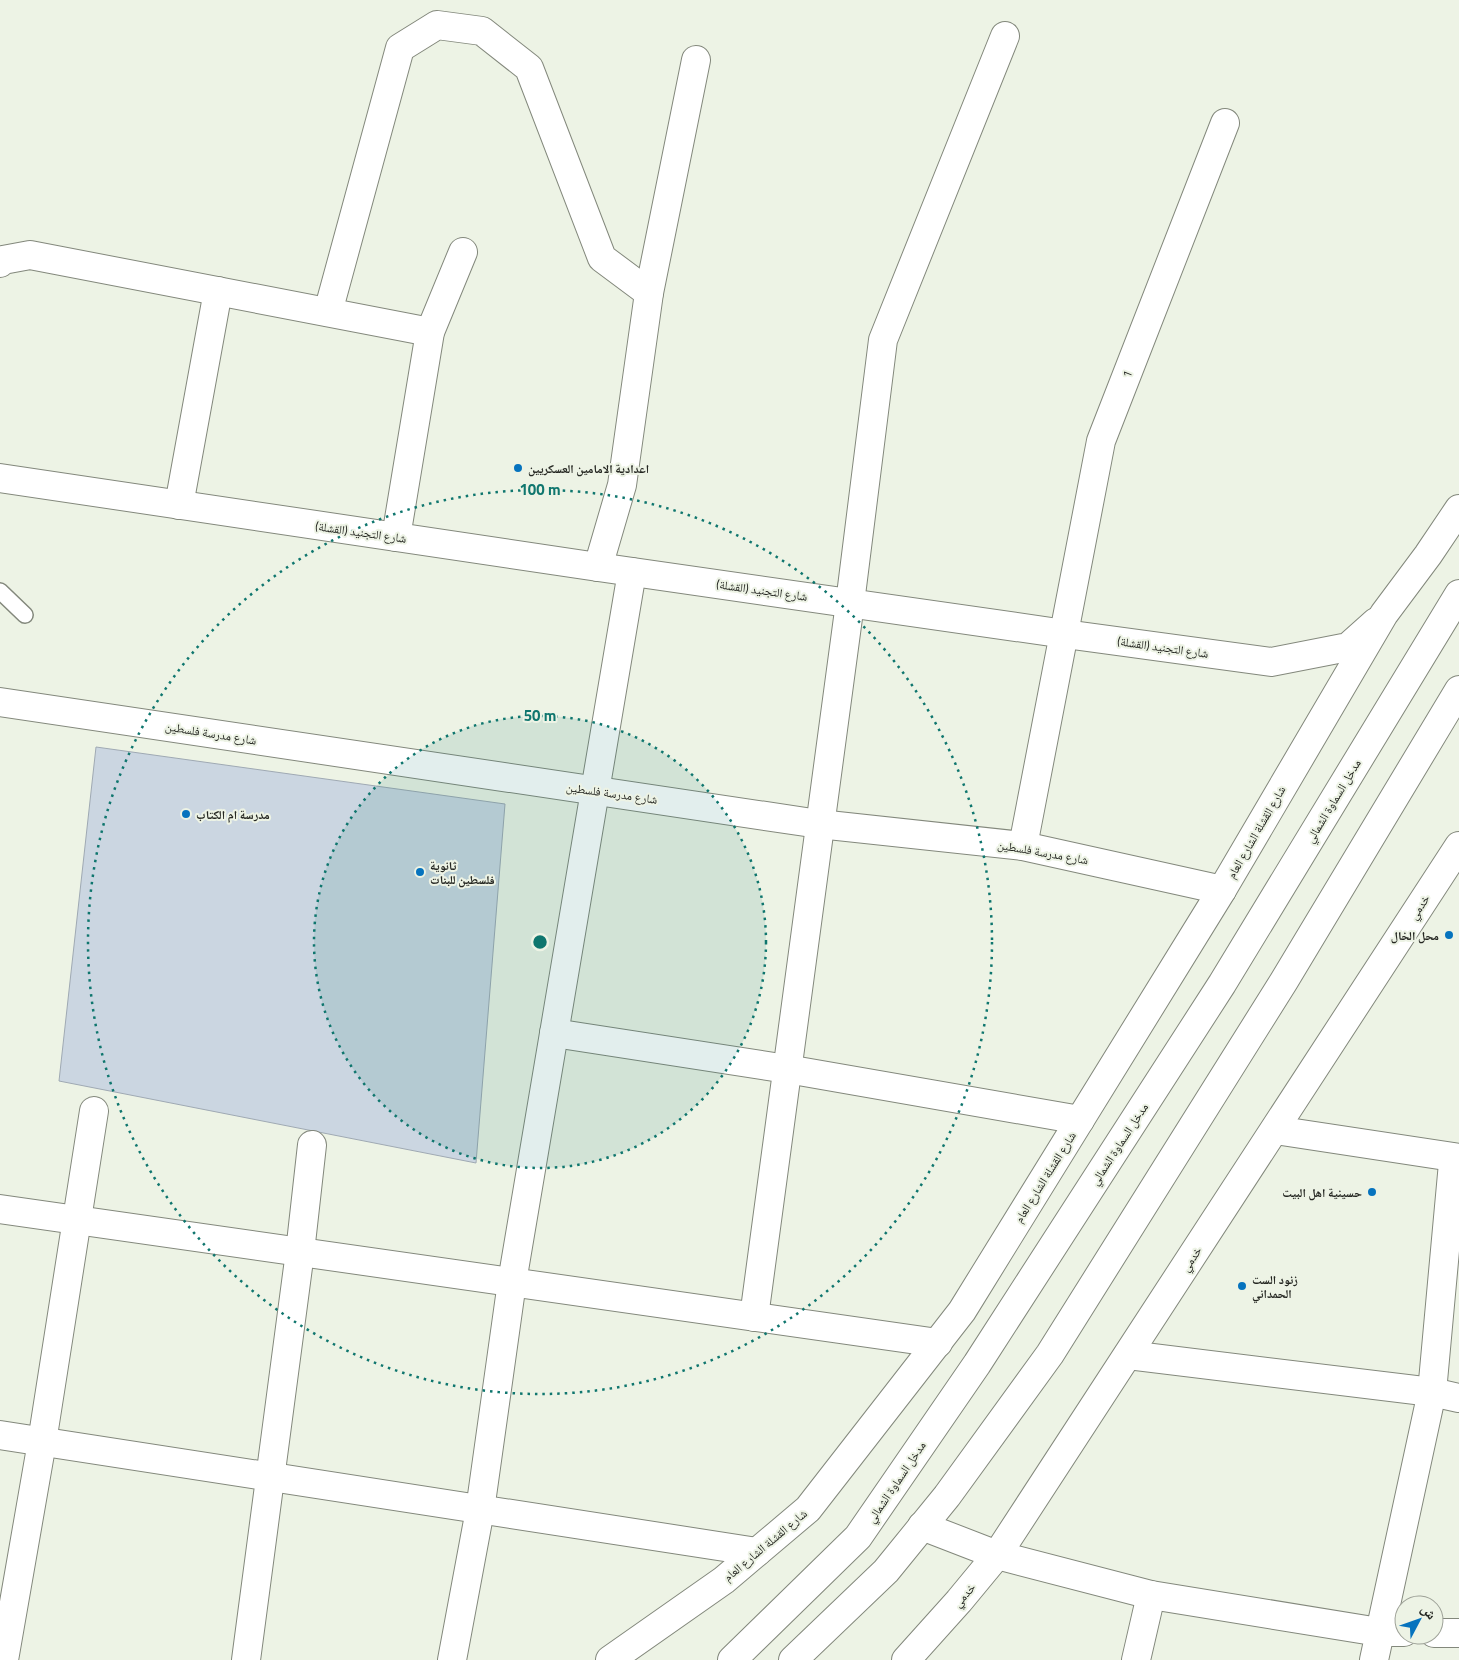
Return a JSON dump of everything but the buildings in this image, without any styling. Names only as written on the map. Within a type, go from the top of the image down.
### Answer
[{"type":"main road","points":[[328,312],[400,48],[437,25],[482,31],[529,68],[602,258],[649,293]]},
{"type":"main road","points":[[754,1316],[850,603],[883,340],[1005,36]]},
{"type":"main road","points":[[598,568],[622,485],[649,293],[696,60]]},
{"type":"main road","name":"1","points":[[1023,846],[1101,441],[1225,123]]},
{"type":"main road","points":[[396,537],[430,332],[463,252]]},
{"type":"main road","points":[[0,263],[3,260],[30,255],[430,332]]},
{"type":"main road","points":[[179,505],[218,291]]},
{"type":"main road","name":"شارع التجنيد (القشلة)","points":[[0,478],[598,568],[1271,662],[1348,647],[1384,614],[1428,555],[1459,509]]},
{"type":"main road","points":[[452,1660],[480,1510],[512,1282],[632,572]]},
{"type":"main road","name":"مدخل السماوة الشمالي","points":[[732,1660],[858,1537],[977,1364],[1222,984],[1459,594]]},
{"type":"main road","name":"شارع القشلة الشارع العام","points":[[610,1660],[724,1580],[808,1509],[962,1311],[1222,890],[1384,614]]},
{"type":"main road","points":[[796,1659],[886,1571],[947,1496],[1050,1354],[1278,989],[1459,690]]},
{"type":"main road","name":"شارع مدرسة فلسطين","points":[[0,702],[820,824],[1023,846],[1222,890]]},
{"type":"main road","name":"خدمي","points":[[906,1660],[997,1555],[1459,846]]},
{"type":"main road","points":[[554,1033],[787,1069],[1080,1120]]},
{"type":"main road","points":[[4,1660],[42,1442],[94,1111]]},
{"type":"main road","points":[[1275,1130],[1455,1157],[1432,1392],[1392,1632],[1374,1660]]},
{"type":"main road","points":[[246,1660],[300,1252],[312,1145]]},
{"type":"main road","points":[[0,1209],[938,1343]]},
{"type":"main road","points":[[1128,1355],[1432,1392],[1459,1398]]},
{"type":"main road","points":[[0,1435],[757,1552]]},
{"type":"main road","points":[[922,1526],[997,1555],[1151,1595],[1392,1632]]},
{"type":"main road","points":[[1136,1660],[1151,1595]]},
{"type":"main road","points":[[1444,1633],[1459,1634]]},
{"type":"lane","points":[[0,591],[25,615]]},
{"type":"place","name":"اعدادية الامامين العسكريين","points":[[518,468]]},
{"type":"place","name":"مدرسة ام الكتاب","points":[[186,814]]},
{"type":"place","name":"ثانوية فلسطين للبنات","points":[[420,872]]},
{"type":"place","name":"محل الخال","points":[[1449,935]]},
{"type":"place","name":"حسينية اهل البيت","points":[[1372,1192]]},
{"type":"place","name":"زنود الست الحمداني","points":[[1242,1286]]}]
